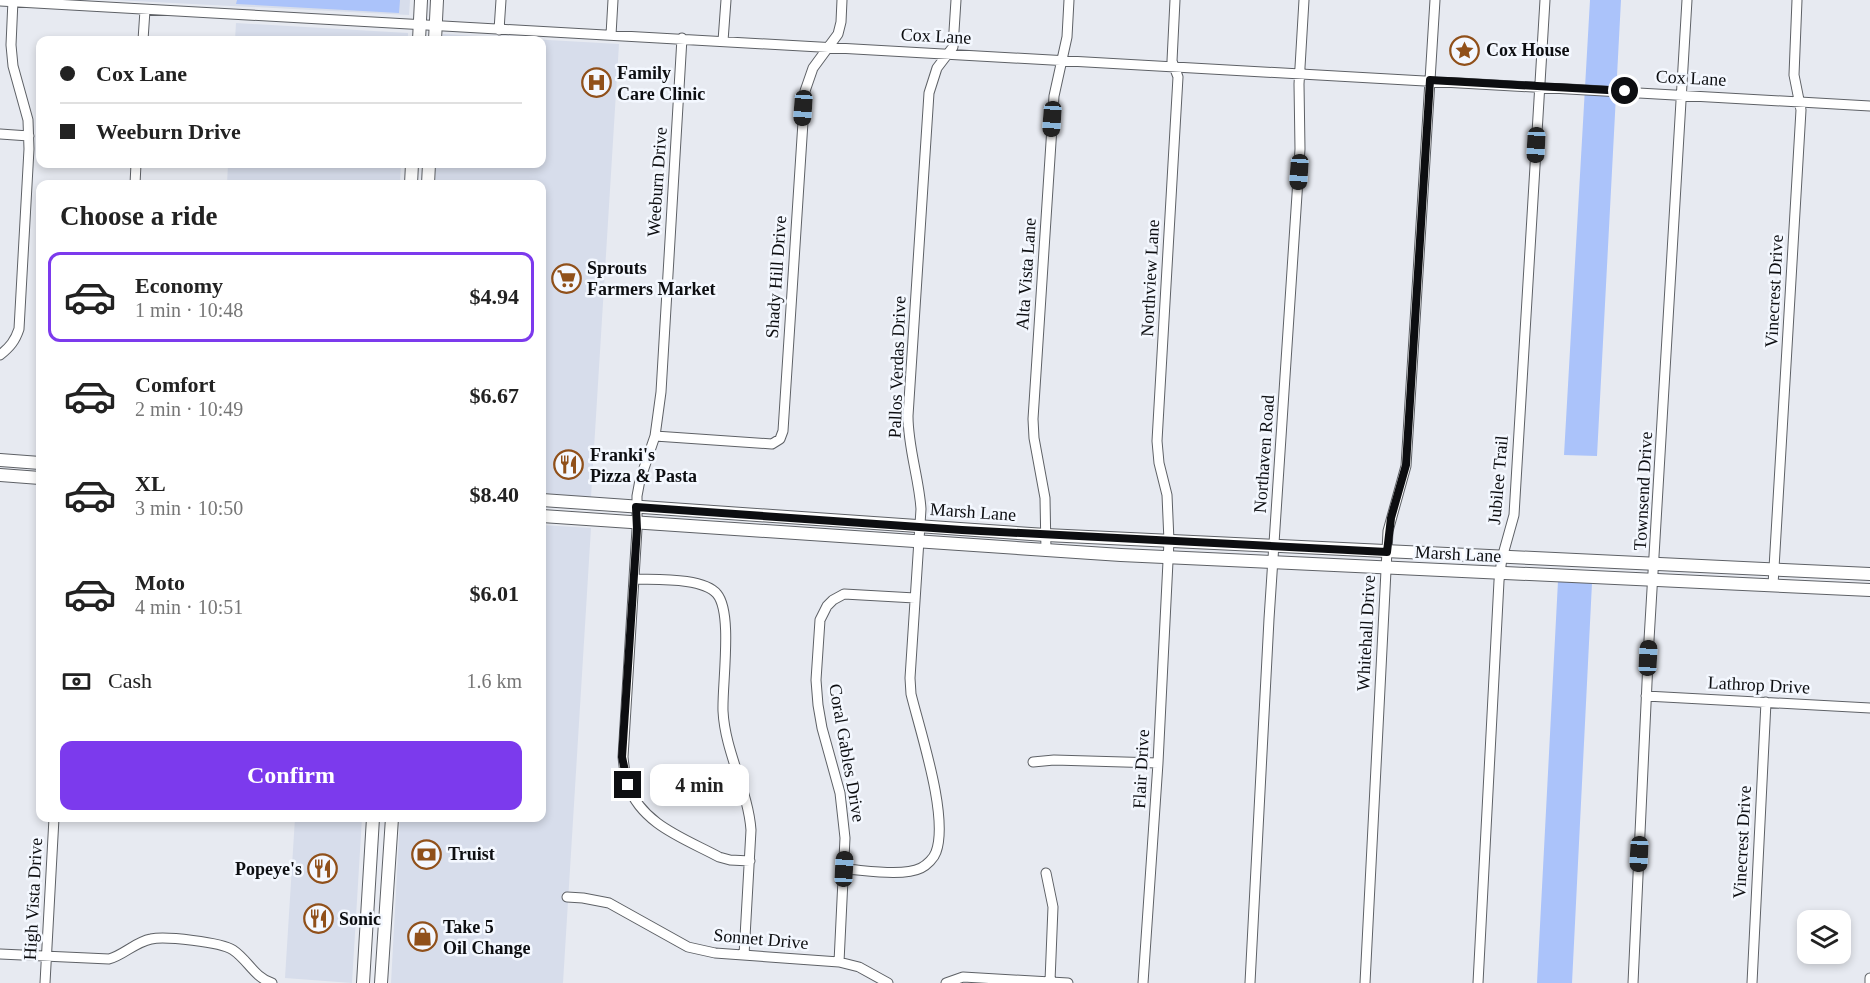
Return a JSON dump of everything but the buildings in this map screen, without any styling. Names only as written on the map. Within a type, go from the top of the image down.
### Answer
[{"type":"main road","points":[[419,36],[421,0]]},
{"type":"main road","points":[[435,36],[437,0]]},
{"type":"main road","points":[[0,460],[36,463]]},
{"type":"main road","points":[[0,475],[36,478]]},
{"type":"main road","name":"Marsh Lane","points":[[546,500],[1046,535],[1870,574]]},
{"type":"main road","name":"Marsh Lane","points":[[546,516],[1046,551],[1870,590]]},
{"type":"main road","points":[[363,983],[373,822]]},
{"type":"main road","points":[[381,983],[392,822]]},
{"type":"main road","points":[[369,886],[387,887]]},
{"type":"street","points":[[499,30],[501,0]]},
{"type":"street","points":[[611,34],[613,0]]},
{"type":"street","points":[[723,41],[726,0]]},
{"type":"street","name":"Shady Hill Drive","points":[[655,436],[772,444],[780,439],[783,431],[805,91],[813,68],[838,34],[843,0]]},
{"type":"street","name":"Pallos Verdas Drive","points":[[844,869],[906,872],[920,868],[928,863],[936,852],[939,831],[936,791],[911,694],[921,509],[919,485],[910,445],[908,416],[929,93],[937,68],[953,47],[956,0]]},
{"type":"street","name":"Alta Vista Lane","points":[[1046,551],[1045,498],[1034,438],[1033,419],[1054,96],[1067,37],[1069,0]]},
{"type":"street","name":"Northview Lane","points":[[1168,557],[1167,495],[1159,463],[1157,441],[1178,77],[1172,59],[1175,0]]},
{"type":"street","name":"Northaven Road","points":[[1250,983],[1273,562],[1300,149],[1300,74],[1304,0]]},
{"type":"street","name":"Whitehall Drive","points":[[1365,983],[1387,552],[1390,525],[1407,459],[1435,0]]},
{"type":"street","name":"Jubilee Trail","points":[[1478,983],[1500,574],[1514,515],[1545,0]]},
{"type":"street","name":"Townsend Drive","points":[[1633,983],[1646,696],[1687,0]]},
{"type":"street","name":"Vinecrest Drive","points":[[1773,585],[1800,101],[1794,75],[1797,0]]},
{"type":"street","points":[[0,355],[9,348],[19,329],[29,136],[28,120],[13,66],[11,45],[13,1]]},
{"type":"street","name":"Cox Lane","points":[[0,2],[499,30],[611,34],[1870,106]]},
{"type":"street","points":[[143,36],[145,10]]},
{"type":"street","name":"Weeburn Drive","points":[[682,38],[661,380],[655,436],[640,480],[636,507],[634,579],[622,757],[628,785],[648,817],[719,857],[750,861]]},
{"type":"street","points":[[0,134],[29,136]]},
{"type":"street","name":"Flair Drive","points":[[1143,983],[1158,763],[1168,557]]},
{"type":"street","points":[[634,579],[703,584],[716,592],[722,600],[725,622],[723,711],[726,735],[750,813],[750,861],[744,955]]},
{"type":"street","name":"Coral Gables Drive","points":[[839,962],[845,838],[840,793],[818,705],[816,680],[820,620],[826,606],[844,594],[915,598]]},
{"type":"street","name":"Lathrop Drive","points":[[1646,696],[1870,708]]},
{"type":"street","name":"Vinecrest Drive","points":[[1752,983],[1766,702]]},
{"type":"street","points":[[1033,762],[1054,760],[1158,763]]},
{"type":"street","name":"High Vista Drive","points":[[45,983],[54,822]]},
{"type":"street","points":[[1046,873],[1053,908],[1050,981]]},
{"type":"street","name":"Sonnet Drive","points":[[567,897],[609,903],[688,947],[715,953],[839,962],[859,967],[888,983]]},
{"type":"street","points":[[0,954],[109,959],[118,957],[132,947],[152,938],[214,943],[235,951],[254,972],[272,983]]},
{"type":"street","points":[[946,983],[963,977],[1068,983]]},
{"type":"street","points":[[1870,978],[1870,983]]},
{"type":"shaded area","points":[[114,0],[410,0],[409,15]]},
{"type":"shaded area","points":[[237,0],[400,0],[399,13],[236,4]]},
{"type":"shaded area","points":[[1590,0],[1621,0],[1597,456],[1564,455]]},
{"type":"shaded area","points":[[236,23],[408,33],[408,36],[235,36]]},
{"type":"shaded area","points":[[443,34],[478,36],[443,36]]},
{"type":"shaded area","points":[[546,40],[619,44],[591,497],[546,493],[546,180],[435,180],[436,168],[546,168]]},
{"type":"shaded area","points":[[228,168],[401,168],[400,180],[227,180]]},
{"type":"shaded area","points":[[546,525],[591,528],[563,983],[391,983],[400,822],[546,822]]},
{"type":"shaded area","points":[[1558,581],[1592,583],[1572,983],[1537,983]]},
{"type":"shaded area","points":[[295,822],[362,822],[352,983],[285,978]]},
{"type":"place","name":"Cox House","points":[[1465,50]]},
{"type":"place","name":"Family Care Clinic","points":[[596,83]]},
{"type":"place","name":"Sprouts Farmers Market","points":[[566,278]]},
{"type":"place","name":"Franki's Pizza & Pasta","points":[[569,465]]},
{"type":"place","name":"Truist","points":[[427,854]]},
{"type":"place","name":"Popeye's","points":[[323,869]]},
{"type":"place","name":"Sonic","points":[[318,919]]},
{"type":"place","name":"Take 5 Oil Change","points":[[422,937]]},
{"type":"route","points":[[628,785],[622,757],[637,529],[636,507],[962,530],[1387,552],[1388,531],[1406,465],[1430,80],[1625,91]]}]
